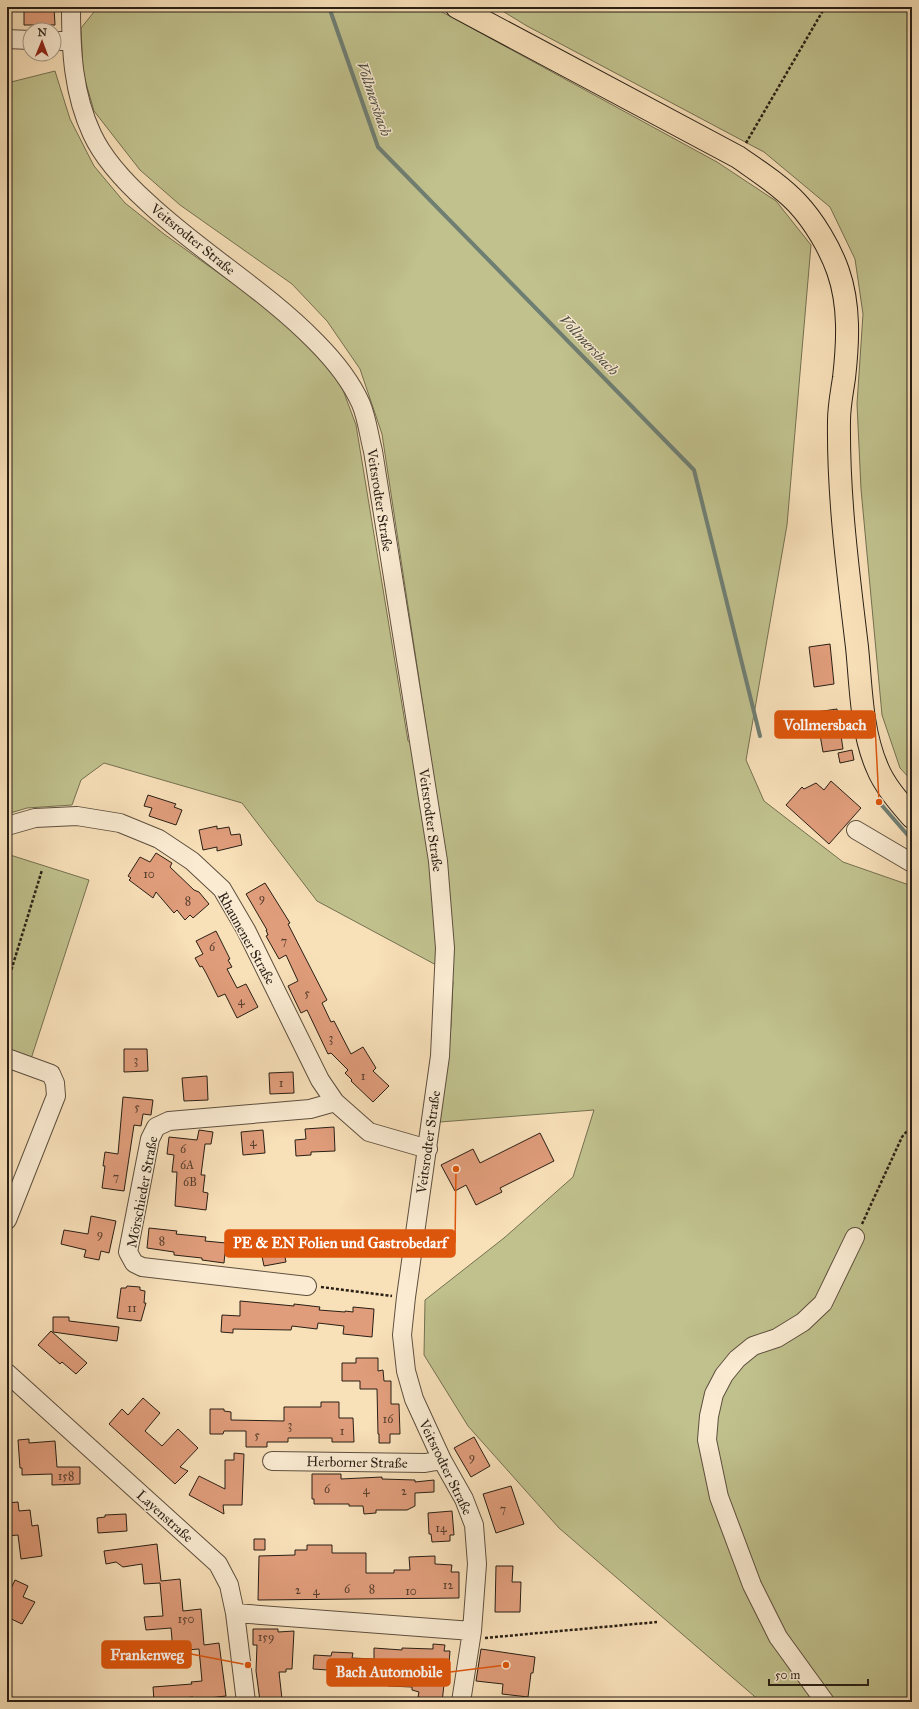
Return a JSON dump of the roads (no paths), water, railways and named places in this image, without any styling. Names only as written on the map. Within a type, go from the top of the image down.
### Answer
[{"type":"main road","points":[[457,7],[738,157],[770,179],[798,204],[823,238],[838,271],[845,303],[847,326],[839,419],[840,471],[846,550],[864,719],[870,748],[877,768],[888,787],[912,817]]},
{"type":"street","name":"Veitsrodter Straße","points":[[71,7],[63,41],[73,69],[83,112],[93,136],[106,158],[131,187],[162,216],[292,317],[337,363],[362,404],[373,451],[438,861],[445,948],[440,1056],[402,1335],[406,1371],[414,1399],[442,1460],[464,1499],[474,1525],[477,1564],[471,1635],[461,1702]]},
{"type":"street","points":[[7,39],[22,40]]},
{"type":"street","name":"Rhaunener Straße","points":[[7,826],[35,818],[77,816],[120,823],[160,839],[192,861],[222,889],[246,930],[320,1080],[335,1102],[369,1132],[428,1149]]},
{"type":"street","points":[[856,830],[912,863]]},
{"type":"street","points":[[7,1058],[51,1074],[55,1083],[56,1096],[7,1220]]},
{"type":"street","name":"Mörschieder Straße","points":[[307,1286],[142,1267],[134,1262],[128,1252],[150,1139],[156,1127],[169,1121],[310,1109],[335,1102]]},
{"type":"street","points":[[824,1702],[778,1636],[752,1585],[719,1497],[707,1440],[709,1416],[714,1394],[724,1375],[737,1359],[754,1346],[777,1338],[803,1322],[823,1303],[855,1237]]},
{"type":"street","name":"Layenstraße","points":[[7,1373],[218,1564],[229,1585],[236,1613],[246,1702]]},
{"type":"street","name":"Herborner Straße","points":[[272,1461],[425,1463],[442,1460]]},
{"type":"street","points":[[236,1613],[471,1635]]},
{"type":"waterway","name":"Vollmersbach","points":[[329,7],[378,147],[694,470],[760,736]]},
{"type":"waterway","name":"Vollmersbach","points":[[879,802],[912,840]]},
{"type":"place","name":"Vollmersbach","points":[[879,802]]},
{"type":"place","name":"PE & EN Folien und Gastrobedarf","points":[[456,1169]]},
{"type":"place","name":"Frankenweg","points":[[248,1665]]},
{"type":"place","name":"Bach Automobile","points":[[506,1665]]}]
